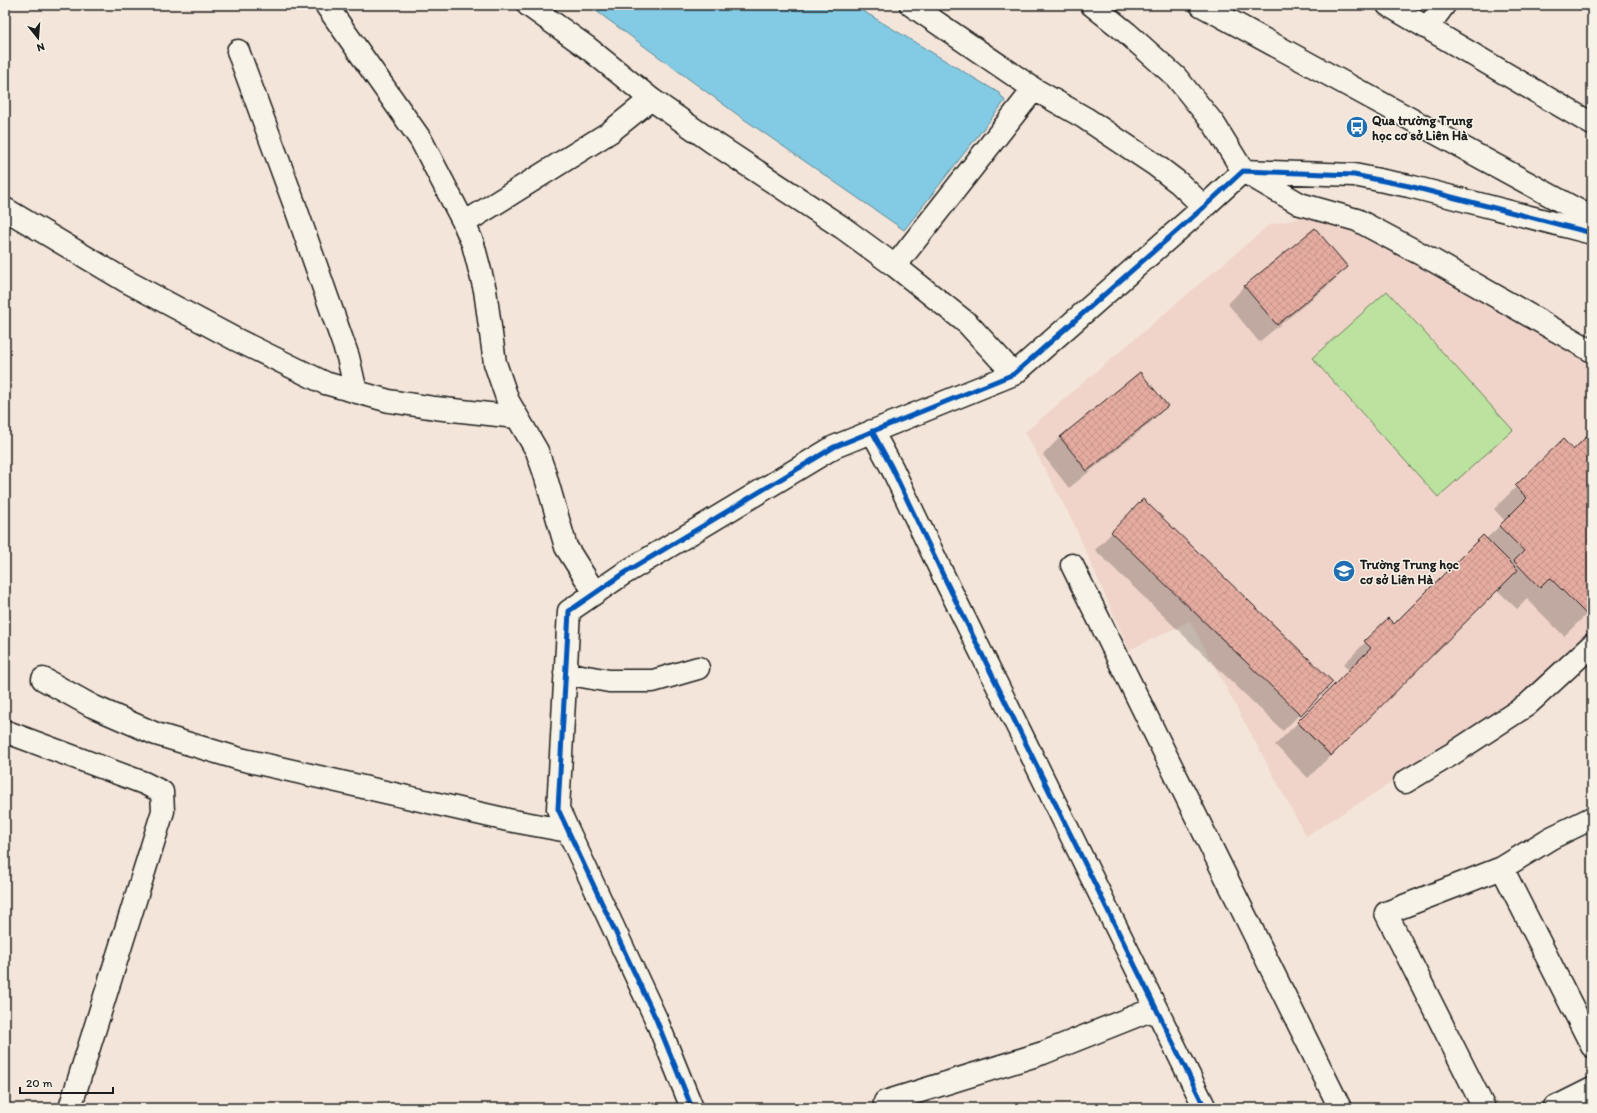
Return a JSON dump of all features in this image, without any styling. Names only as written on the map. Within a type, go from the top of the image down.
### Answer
[{"type":"street","points":[[326,5],[421,140],[464,223],[473,244],[485,290],[495,362],[508,401],[537,451],[549,485],[566,547],[595,593]]},
{"type":"street","points":[[528,5],[588,48],[651,99],[712,142],[843,228],[895,266],[968,324],[1014,374]]},
{"type":"street","points":[[911,5],[1034,89],[1085,118],[1154,164],[1179,183],[1204,208]]},
{"type":"street","points":[[1092,5],[1128,33],[1176,77],[1214,124],[1243,170],[1300,204],[1357,220],[1434,261],[1592,351]]},
{"type":"street","points":[[1201,5],[1592,218]]},
{"type":"street","points":[[1388,5],[1592,124]]},
{"type":"street","points":[[1427,28],[1444,5]]},
{"type":"street","points":[[238,51],[294,203],[348,357],[356,392]]},
{"type":"street","points":[[895,266],[1034,89]]},
{"type":"street","points":[[464,223],[610,132],[651,99]]},
{"type":"street","points":[[692,1108],[656,1019],[558,809],[569,611],[623,574],[834,447],[1014,374],[1204,208],[1243,170],[1354,175],[1409,186],[1592,233]]},
{"type":"street","points":[[5,209],[126,281],[235,339],[325,383],[389,401],[516,417]]},
{"type":"street","points":[[872,431],[892,468],[942,575],[1205,1108]]},
{"type":"street","points":[[1072,565],[1340,1108]]},
{"type":"street","points":[[1405,782],[1452,754],[1528,704],[1592,645]]},
{"type":"street","points":[[565,673],[608,681],[653,680],[698,668]]},
{"type":"street","points":[[43,679],[92,706],[156,734],[240,759],[508,820],[568,831]]},
{"type":"street","points":[[7,732],[144,783],[162,792],[163,811],[70,1108]]},
{"type":"street","points":[[1484,1108],[1386,913],[1502,868],[1551,838],[1592,818]]},
{"type":"street","points":[[1502,868],[1592,1046]]},
{"type":"street","points":[[885,1102],[1043,1053],[1156,1008]]},
{"type":"street","points":[[1554,1108],[1592,1089]]},
{"type":"shaded area","name":"Trường Trung học cơ sở Liên Hà","points":[[1303,217],[1346,224],[1376,238],[1592,364],[1592,632],[1526,699],[1306,836],[1190,621],[1129,650],[1073,522],[1025,432],[1269,225]]},
{"type":"green space","points":[[1387,291],[1513,430],[1438,497],[1312,358]]},
{"type":"water","points":[[588,5],[853,5],[999,93],[1005,101],[904,230],[738,115]]},
{"type":"building","points":[[1315,228],[1348,267],[1277,325],[1244,286]]},
{"type":"building","points":[[1140,372],[1168,406],[1087,471],[1060,437]]},
{"type":"building","points":[[1592,431],[1592,610],[1587,615],[1550,578],[1540,588],[1514,561],[1524,551],[1499,526],[1527,498],[1515,486],[1563,439],[1573,450]]},
{"type":"building","points":[[1143,499],[1333,682],[1301,715],[1111,532]]},
{"type":"building","points":[[1483,535],[1518,570],[1331,756],[1297,722],[1371,648],[1364,641],[1388,618],[1394,624]]},
{"type":"cycle path","points":[[692,1108],[656,1019],[558,809],[569,611],[623,574],[834,447],[1014,374],[1243,171],[1354,175],[1409,186],[1592,233]]},
{"type":"cycle path","points":[[872,431],[892,468],[1205,1108]]},
{"type":"place","name":"Qua trường Trung học cơ sở Liên Hà","points":[[1357,127]]},
{"type":"place","name":"Trường Trung học cơ sở Liên Hà","points":[[1344,571]]}]
